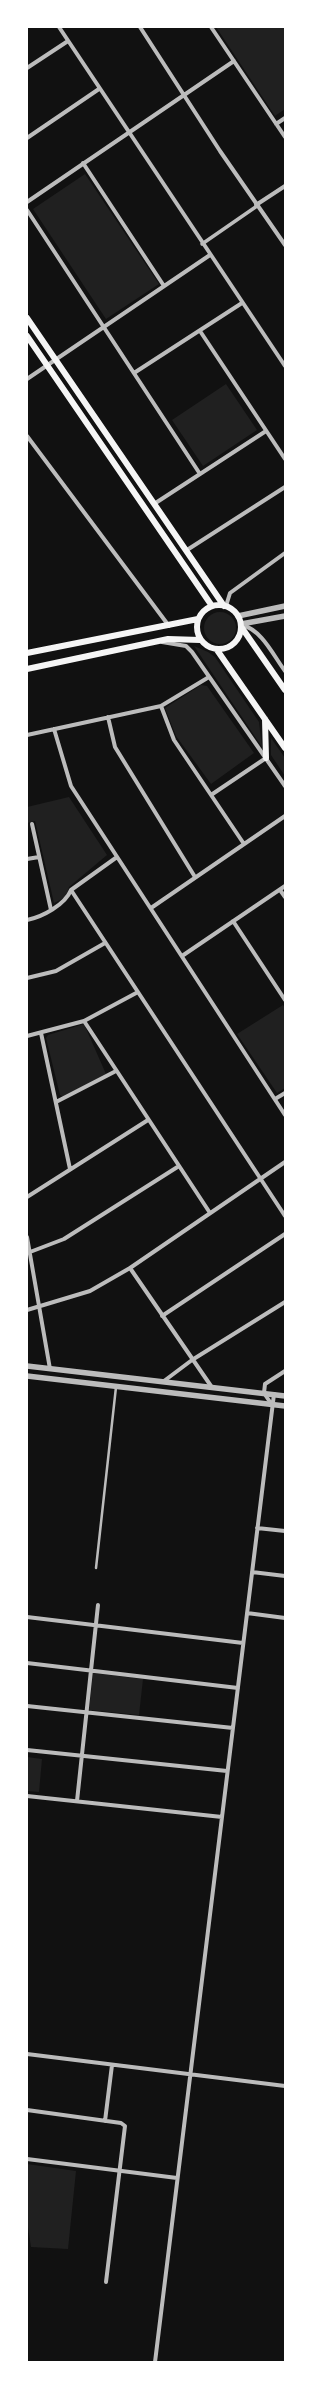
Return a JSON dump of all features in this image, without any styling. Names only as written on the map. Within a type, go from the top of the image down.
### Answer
[{"type":"main road","points":[[27,318],[225,606],[238,616],[242,626],[285,690]]},
{"type":"main road","points":[[27,336],[212,606]]},
{"type":"main road","points":[[200,640],[197,626],[198,619],[206,609],[212,606],[225,606]]},
{"type":"main road","points":[[27,653],[169,626],[198,619]]},
{"type":"main road","points":[[216,650],[235,644],[242,626]]},
{"type":"main road","points":[[27,669],[156,641],[175,638],[200,640],[216,650],[285,748]]},
{"type":"main road","points":[[265,719],[266,758]]},
{"type":"street","points":[[59,27],[128,133],[285,366]]},
{"type":"street","points":[[140,27],[257,206],[285,245]]},
{"type":"street","points":[[211,27],[285,137]]},
{"type":"street","points":[[27,68],[68,41]]},
{"type":"street","points":[[27,202],[234,61]]},
{"type":"street","points":[[27,138],[99,89]]},
{"type":"street","points":[[276,124],[285,118]]},
{"type":"street","points":[[83,163],[164,286]]},
{"type":"street","points":[[202,244],[285,186]]},
{"type":"street","points":[[27,210],[200,474]]},
{"type":"street","points":[[27,379],[210,255]]},
{"type":"street","points":[[134,373],[242,303]]},
{"type":"street","points":[[200,331],[285,459]]},
{"type":"street","points":[[154,504],[266,431]]},
{"type":"street","points":[[27,436],[169,626]]},
{"type":"street","points":[[186,550],[285,487]]},
{"type":"street","points":[[225,606],[230,593],[285,553]]},
{"type":"street","points":[[238,616],[285,606]]},
{"type":"street","points":[[242,626],[285,616]]},
{"type":"street","points":[[242,626],[251,628],[262,639],[285,671]]},
{"type":"street","points":[[156,641],[186,646],[285,786]]},
{"type":"street","points":[[27,735],[161,706],[209,677]]},
{"type":"street","points":[[161,706],[174,740],[244,844]]},
{"type":"street","points":[[108,717],[115,747],[195,877]]},
{"type":"street","points":[[54,729],[71,786],[285,1115]]},
{"type":"street","points":[[211,796],[266,758]]},
{"type":"street","points":[[151,908],[285,816]]},
{"type":"street","points":[[32,824],[51,910]]},
{"type":"street","points":[[27,859],[39,857]]},
{"type":"street","points":[[27,920],[39,918],[51,910],[68,897],[71,890],[117,857]]},
{"type":"street","points":[[182,956],[285,886]]},
{"type":"street","points":[[71,890],[285,1216]]},
{"type":"street","points":[[280,890],[285,897]]},
{"type":"street","points":[[233,921],[285,1000]]},
{"type":"street","points":[[27,978],[56,971],[105,943]]},
{"type":"street","points":[[27,1036],[84,1021],[138,992]]},
{"type":"street","points":[[84,1021],[210,1213]]},
{"type":"street","points":[[41,1033],[70,1170]]},
{"type":"street","points":[[56,1102],[116,1071]]},
{"type":"street","points":[[275,1100],[285,1093]]},
{"type":"street","points":[[27,1197],[148,1120]]},
{"type":"street","points":[[27,1310],[40,1308],[90,1291],[130,1268],[285,1162]]},
{"type":"street","points":[[30,1252],[64,1239],[179,1166]]},
{"type":"street","points":[[162,1316],[285,1234]]},
{"type":"street","points":[[27,1237],[50,1369]]},
{"type":"street","points":[[130,1268],[211,1386]]},
{"type":"street","points":[[164,1381],[192,1360],[285,1302]]},
{"type":"street","points":[[27,1366],[211,1386],[285,1396]]},
{"type":"street","points":[[272,1405],[264,1393],[265,1384],[285,1371]]},
{"type":"street","points":[[27,1376],[285,1406]]},
{"type":"street","points":[[155,2362],[274,1394]]},
{"type":"street","points":[[258,1528],[285,1531]]},
{"type":"street","points":[[252,1572],[285,1576]]},
{"type":"street","points":[[77,1801],[98,1605]]},
{"type":"street","points":[[247,1614],[285,1618]]},
{"type":"street","points":[[27,1617],[243,1643]]},
{"type":"street","points":[[27,1663],[238,1688]]},
{"type":"street","points":[[27,1706],[233,1728]]},
{"type":"street","points":[[27,1750],[227,1771]]},
{"type":"street","points":[[27,1796],[222,1817]]},
{"type":"street","points":[[27,2054],[285,2086]]},
{"type":"street","points":[[104,2121],[112,2064]]},
{"type":"street","points":[[27,2110],[104,2121],[125,2126],[121,2171],[106,2282]]},
{"type":"street","points":[[27,2159],[177,2178]]},
{"type":"lane","points":[[96,1568],[116,1386]]},
{"type":"shaded area","points":[[216,27],[285,27],[285,109],[275,116]]},
{"type":"shaded area","points":[[85,174],[159,284],[106,319],[33,209]]},
{"type":"shaded area","points":[[226,384],[257,430],[203,466],[172,420]]},
{"type":"shaded area","points":[[217,612],[223,612],[233,619],[236,628],[235,634],[229,641],[223,644],[217,644],[207,637],[204,631],[204,625],[211,615]]},
{"type":"shaded area","points":[[194,646],[215,657],[259,722],[262,747]]},
{"type":"shaded area","points":[[201,685],[207,686],[254,753],[211,784],[176,736],[165,708]]},
{"type":"shaded area","points":[[271,738],[285,758],[285,776],[271,755]]},
{"type":"shaded area","points":[[69,797],[107,855],[69,887],[66,897],[54,903],[35,821],[27,823],[27,807]]},
{"type":"shaded area","points":[[283,1005],[285,1008],[285,1088],[277,1093],[237,1034]]},
{"type":"shaded area","points":[[84,1024],[106,1074],[63,1097],[60,1095],[46,1038],[48,1035]]},
{"type":"shaded area","points":[[93,1673],[143,1679],[139,1715],[89,1710]]},
{"type":"shaded area","points":[[27,1757],[42,1759],[39,1792],[27,1791]]},
{"type":"shaded area","points":[[27,2164],[76,2171],[68,2249],[31,2247],[27,2221]]}]
